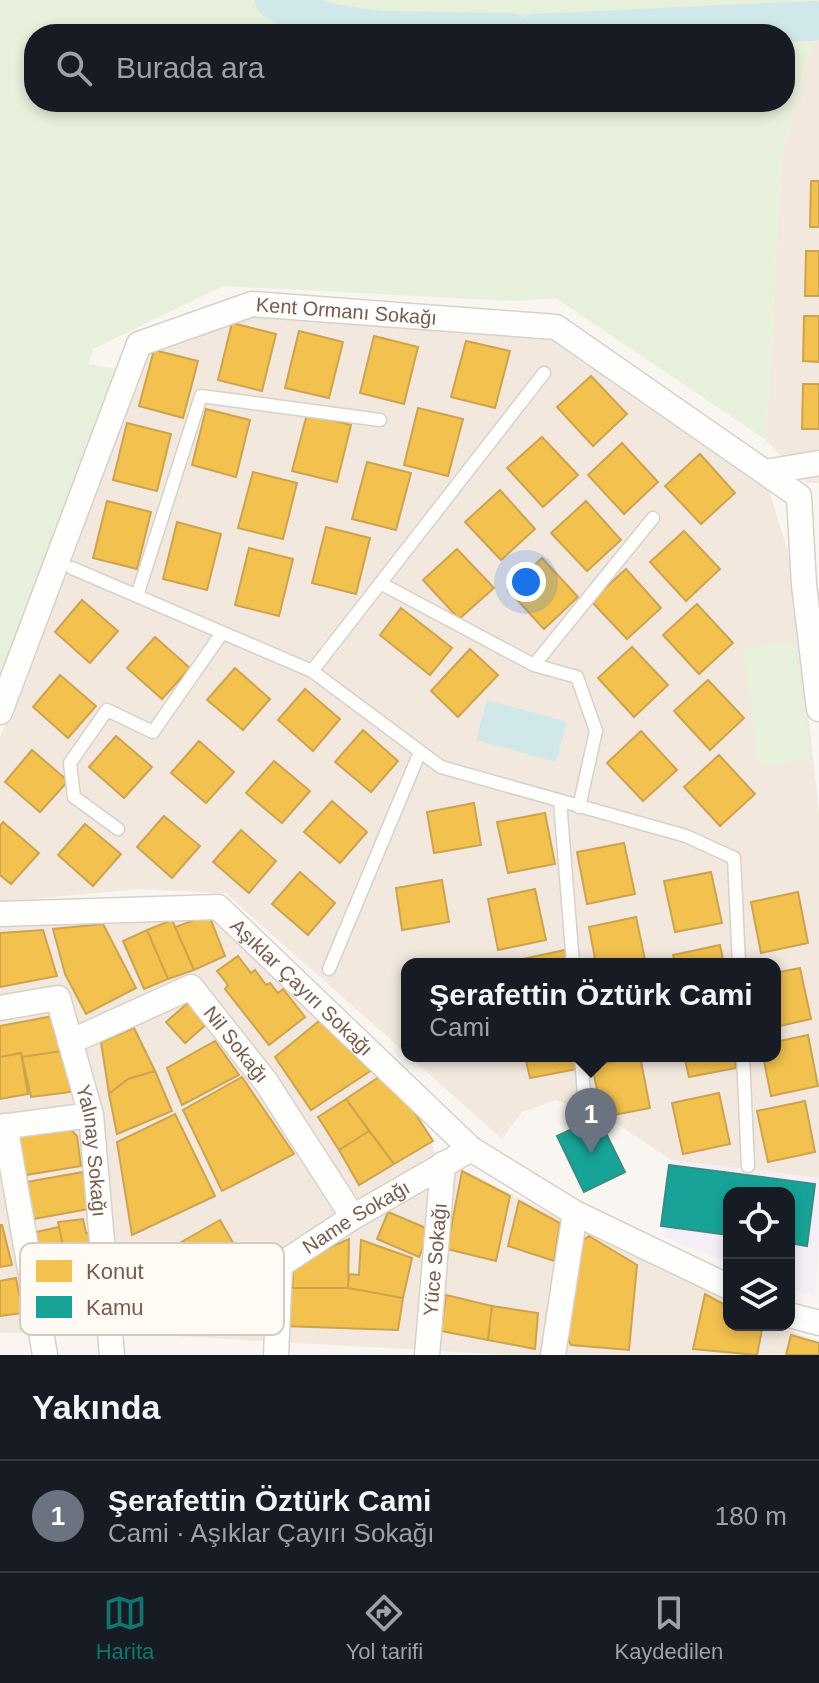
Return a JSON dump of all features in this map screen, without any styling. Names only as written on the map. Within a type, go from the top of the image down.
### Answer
[{"type":"street","name":"Kent Ormanı Sokağı","points":[[0,712],[64,565],[139,344],[252,304],[556,327],[765,472],[809,496],[819,709]]},
{"type":"street","points":[[765,472],[819,463]]},
{"type":"street","name":"Aşıklar Çayırı Sokağı","points":[[0,914],[218,907],[471,1149],[575,1213],[723,1284]]},
{"type":"street","name":"Nil Sokağı","points":[[70,1042],[191,987],[266,1082],[353,1217]]},
{"type":"street","name":"Yalınay Sokağı","points":[[0,1008],[58,998],[91,1115],[102,1243]]},
{"type":"street","points":[[24,1243],[2,1126],[91,1115]]},
{"type":"street","name":"Name Sokağı","points":[[284,1262],[353,1217],[471,1149]]},
{"type":"street","name":"Yüce Sokağı","points":[[427,1355],[443,1164]]},
{"type":"street","points":[[553,1355],[575,1213]]},
{"type":"street","points":[[795,1317],[819,1323]]},
{"type":"street","points":[[41,1335],[45,1355]]},
{"type":"street","name":"Yalınay Sokağı","points":[[110,1335],[112,1355]]},
{"type":"street","name":"Name Sokağı","points":[[276,1355],[277,1335]]},
{"type":"lane","points":[[312,671],[544,373]]},
{"type":"lane","points":[[137,596],[201,396],[380,420]]},
{"type":"lane","points":[[534,665],[653,518]]},
{"type":"lane","points":[[64,565],[312,671],[441,767],[686,836],[734,858],[739,958]]},
{"type":"lane","points":[[380,583],[534,665],[577,677],[596,731],[579,807]]},
{"type":"lane","points":[[118,829],[74,797],[70,763],[107,710],[153,732],[222,633]]},
{"type":"lane","points":[[329,969],[420,752]]},
{"type":"lane","points":[[560,801],[573,958]]},
{"type":"lane","points":[[581,1062],[585,1108]]},
{"type":"lane","points":[[743,1062],[748,1166]]},
{"type":"shaded area","points":[[819,40],[819,483],[807,483],[766,440],[781,159],[813,42]]},
{"type":"shaded area","points":[[234,316],[544,335],[764,475],[791,561],[819,811],[819,1178],[671,1160],[614,1122],[556,1100],[522,1112],[502,1139],[416,1062],[781,1062],[781,958],[401,958],[401,1049],[225,893],[139,889],[0,902],[0,738],[141,355]]},
{"type":"shaded area","points":[[210,906],[410,1089],[437,1158],[723,1297],[723,1331],[792,1331],[818,1344],[818,1355],[511,1355],[158,1335],[284,1335],[284,1243],[20,1243],[20,1333],[0,1333],[0,926]]},
{"type":"shaded area","points":[[671,1160],[819,1178],[815,1297],[795,1289],[795,1187],[723,1187],[723,1261],[664,1237]]},
{"type":"green space","points":[[0,0],[819,0],[819,40],[813,42],[795,108],[795,24],[24,24],[24,112],[794,112],[781,159],[766,440],[556,298],[516,301],[223,286],[93,349],[88,364],[116,369],[0,689]]},
{"type":"green space","points":[[796,641],[810,760],[758,766],[744,648]]},
{"type":"water","points":[[487,700],[567,722],[556,762],[476,740]]},
{"type":"building: Konut","points":[[811,181],[819,181],[819,227],[810,227]]},
{"type":"building: Konut","points":[[806,251],[819,251],[819,296],[805,296]]},
{"type":"building: Konut","points":[[804,316],[819,316],[819,362],[803,361]]},
{"type":"building: Konut","points":[[232,323],[276,334],[262,391],[218,380]]},
{"type":"building: Konut","points":[[299,331],[343,342],[329,398],[285,388]]},
{"type":"building: Konut","points":[[374,336],[418,347],[404,404],[360,393]]},
{"type":"building: Konut","points":[[466,341],[510,351],[495,408],[451,397]]},
{"type":"building: Konut","points":[[154,350],[198,361],[183,418],[139,406]]},
{"type":"building: Konut","points":[[591,376],[627,414],[593,446],[557,407]]},
{"type":"building: Konut","points":[[803,384],[819,384],[819,429],[802,429]]},
{"type":"building: Konut","points":[[418,408],[463,419],[448,476],[404,465]]},
{"type":"building: Konut","points":[[206,409],[250,420],[236,477],[192,465]]},
{"type":"building: Konut","points":[[307,414],[351,425],[337,482],[292,471]]},
{"type":"building: Konut","points":[[127,423],[171,434],[157,491],[113,480]]},
{"type":"building: Konut","points":[[542,437],[578,475],[543,507],[507,468]]},
{"type":"building: Konut","points":[[622,443],[658,482],[624,514],[588,475]]},
{"type":"building: Konut","points":[[700,454],[735,493],[701,524],[665,486]]},
{"type":"building: Konut","points":[[367,462],[411,473],[396,530],[352,519]]},
{"type":"building: Konut","points":[[253,472],[297,483],[283,539],[238,528]]},
{"type":"building: Konut","points":[[500,490],[535,529],[501,560],[465,522]]},
{"type":"building: Konut","points":[[107,501],[151,512],[137,569],[93,558]]},
{"type":"building: Konut","points":[[586,501],[621,540],[587,571],[551,533]]},
{"type":"building: Konut","points":[[177,522],[221,534],[207,590],[163,579]]},
{"type":"building: Konut","points":[[326,527],[370,538],[356,594],[312,583]]},
{"type":"building: Konut","points":[[684,531],[720,569],[686,601],[650,562]]},
{"type":"building: Konut","points":[[249,548],[293,559],[279,616],[235,605]]},
{"type":"building: Konut","points":[[457,549],[494,588],[459,619],[423,580]]},
{"type":"building: Konut","points":[[542,558],[578,597],[544,629],[508,590]]},
{"type":"building: Konut","points":[[626,569],[661,608],[627,639],[591,601]]},
{"type":"building: Konut","points":[[82,600],[118,631],[90,663],[55,632]]},
{"type":"building: Konut","points":[[697,604],[733,643],[699,674],[663,635]]},
{"type":"building: Konut","points":[[401,608],[452,648],[430,675],[380,635]]},
{"type":"building: Konut","points":[[155,637],[190,668],[162,699],[127,668]]},
{"type":"building: Konut","points":[[632,647],[668,685],[634,717],[598,678]]},
{"type":"building: Konut","points":[[470,649],[498,675],[458,717],[431,691]]},
{"type":"building: Konut","points":[[235,668],[270,699],[243,730],[207,700]]},
{"type":"building: Konut","points":[[60,675],[96,706],[68,738],[33,707]]},
{"type":"building: Konut","points":[[708,680],[744,718],[710,750],[674,711]]},
{"type":"building: Konut","points":[[305,689],[340,719],[313,751],[278,720]]},
{"type":"building: Konut","points":[[363,730],[398,761],[371,792],[335,762]]},
{"type":"building: Konut","points":[[641,731],[677,770],[643,801],[607,763]]},
{"type":"building: Konut","points":[[116,736],[152,767],[124,798],[89,767]]},
{"type":"building: Konut","points":[[199,741],[234,772],[206,803],[171,773]]},
{"type":"building: Konut","points":[[32,750],[68,781],[40,812],[5,782]]},
{"type":"building: Konut","points":[[719,755],[755,794],[720,826],[684,787]]},
{"type":"building: Konut","points":[[274,761],[310,791],[282,823],[246,793]]},
{"type":"building: Konut","points":[[332,801],[367,832],[340,863],[304,832]]},
{"type":"building: Konut","points":[[474,803],[481,845],[434,853],[427,812]]},
{"type":"building: Konut","points":[[545,813],[555,864],[508,873],[497,822]]},
{"type":"building: Konut","points":[[164,816],[200,846],[172,878],[137,847]]},
{"type":"building: Konut","points":[[3,822],[39,853],[11,884],[0,875],[0,826]]},
{"type":"building: Konut","points":[[85,824],[121,854],[93,886],[58,855]]},
{"type":"building: Konut","points":[[241,830],[276,861],[249,893],[213,862]]},
{"type":"building: Konut","points":[[624,843],[635,894],[587,904],[577,852]]},
{"type":"building: Konut","points":[[300,872],[335,903],[308,935],[272,904]]},
{"type":"building: Konut","points":[[711,872],[722,923],[675,932],[664,881]]},
{"type":"building: Konut","points":[[442,880],[449,922],[402,930],[396,888]]},
{"type":"building: Konut","points":[[535,889],[546,940],[498,950],[488,899]]},
{"type":"building: Konut","points":[[798,892],[808,943],[761,953],[751,902]]},
{"type":"building: Konut","points":[[209,915],[225,956],[194,970],[175,927]]},
{"type":"building: Konut","points":[[636,917],[645,958],[595,958],[589,927]]},
{"type":"building: Konut","points":[[172,920],[194,970],[168,979],[147,930]]},
{"type":"building: Konut","points":[[103,924],[136,988],[86,1014],[65,974],[53,929]]},
{"type":"building: Konut","points":[[43,930],[57,976],[0,987],[0,933]]},
{"type":"building: Konut","points":[[147,930],[168,979],[144,989],[123,941]]},
{"type":"building: Konut","points":[[720,945],[723,958],[674,958],[673,955]]},
{"type":"building: Konut","points":[[565,950],[567,958],[527,958]]},
{"type":"building: Konut","points":[[238,956],[251,973],[255,970],[266,985],[270,983],[278,993],[283,989],[305,1017],[269,1045],[225,989],[228,985],[217,971]]},
{"type":"building: Konut","points":[[800,968],[811,1019],[781,1026],[781,972]]},
{"type":"building: Konut","points":[[189,1002],[208,1023],[185,1043],[166,1022]]},
{"type":"building: Konut","points":[[53,1016],[62,1051],[0,1057],[0,1026]]},
{"type":"building: Konut","points":[[319,1021],[375,1068],[311,1110],[275,1057]]},
{"type":"building: Konut","points":[[134,1028],[155,1071],[128,1079],[109,1094],[101,1042]]},
{"type":"building: Konut","points":[[808,1035],[818,1086],[771,1096],[764,1062],[781,1062],[781,1041]]},
{"type":"building: Konut","points":[[215,1041],[239,1075],[182,1105],[167,1068]]},
{"type":"building: Konut","points":[[62,1051],[71,1092],[31,1097],[22,1057]]},
{"type":"building: Konut","points":[[21,1053],[28,1094],[0,1099],[0,1057]]},
{"type":"building: Konut","points":[[526,1062],[575,1062],[577,1069],[530,1078]]},
{"type":"building: Konut","points":[[611,1062],[641,1062],[650,1108],[603,1117],[592,1066]]},
{"type":"building: Konut","points":[[685,1062],[735,1062],[736,1068],[689,1077]]},
{"type":"building: Konut","points":[[155,1071],[172,1111],[117,1134],[109,1094],[128,1079]]},
{"type":"building: Konut","points":[[382,1075],[397,1086],[433,1141],[394,1164],[346,1099]]},
{"type":"building: Konut","points":[[242,1077],[294,1154],[222,1191],[183,1110]]},
{"type":"building: Konut","points":[[719,1093],[730,1144],[683,1154],[672,1103]]},
{"type":"building: Konut","points":[[346,1099],[369,1131],[339,1150],[318,1117]]},
{"type":"building: Konut","points":[[805,1101],[815,1152],[768,1162],[757,1111]]},
{"type":"building: Konut","points":[[175,1114],[215,1196],[132,1235],[117,1142]]},
{"type":"building: Konut","points":[[68,1127],[77,1136],[81,1166],[20,1176],[12,1137]]},
{"type":"building: Konut","points":[[369,1131],[394,1164],[359,1185],[339,1150]]},
{"type":"building: Konut","points":[[462,1171],[510,1196],[496,1261],[447,1249]]},
{"type":"building: Konut","points":[[83,1172],[89,1209],[28,1220],[21,1183]]},
{"type":"building: Konut","points":[[519,1201],[560,1223],[554,1261],[508,1246]]},
{"type":"building: Konut","points":[[388,1212],[431,1230],[419,1257],[377,1239]]},
{"type":"building: Konut","points":[[83,1219],[86,1233],[93,1233],[94,1243],[62,1243],[58,1222]]},
{"type":"building: Konut","points":[[220,1220],[233,1243],[180,1243]]},
{"type":"building: Konut","points":[[0,1225],[12,1265],[0,1267]]},
{"type":"building: Konut","points":[[59,1227],[63,1243],[29,1243],[27,1234]]},
{"type":"building: Konut","points":[[589,1236],[637,1265],[629,1350],[571,1345],[564,1333],[582,1241]]},
{"type":"building: Konut","points":[[349,1239],[348,1288],[293,1288],[292,1264]]},
{"type":"building: Konut","points":[[361,1240],[412,1258],[403,1298],[348,1288],[349,1274],[359,1275]]},
{"type":"building: Konut","points":[[16,1278],[20,1313],[0,1316],[0,1281]]},
{"type":"building: Konut","points":[[285,1288],[348,1288],[403,1298],[398,1330],[284,1326]]},
{"type":"building: Konut","points":[[705,1294],[723,1304],[723,1331],[762,1331],[757,1355],[693,1349]]},
{"type":"building: Konut","points":[[446,1295],[492,1306],[488,1340],[441,1331]]},
{"type":"building: Konut","points":[[492,1306],[538,1313],[535,1349],[488,1340]]},
{"type":"building: Konut","points":[[791,1335],[819,1343],[819,1355],[786,1355]]},
{"type":"building: Kamu","points":[[598,1117],[625,1172],[584,1192],[557,1136]]},
{"type":"building: Kamu","points":[[669,1165],[815,1184],[807,1246],[795,1244],[795,1187],[723,1187],[723,1234],[661,1226]]},
{"type":"waterway","points":[[275,0],[332,24]]},
{"type":"waterway","points":[[749,24],[813,21]]},
{"type":"place","name":"Şerafettin Öztürk Cami","points":[[591,1154]]}]
